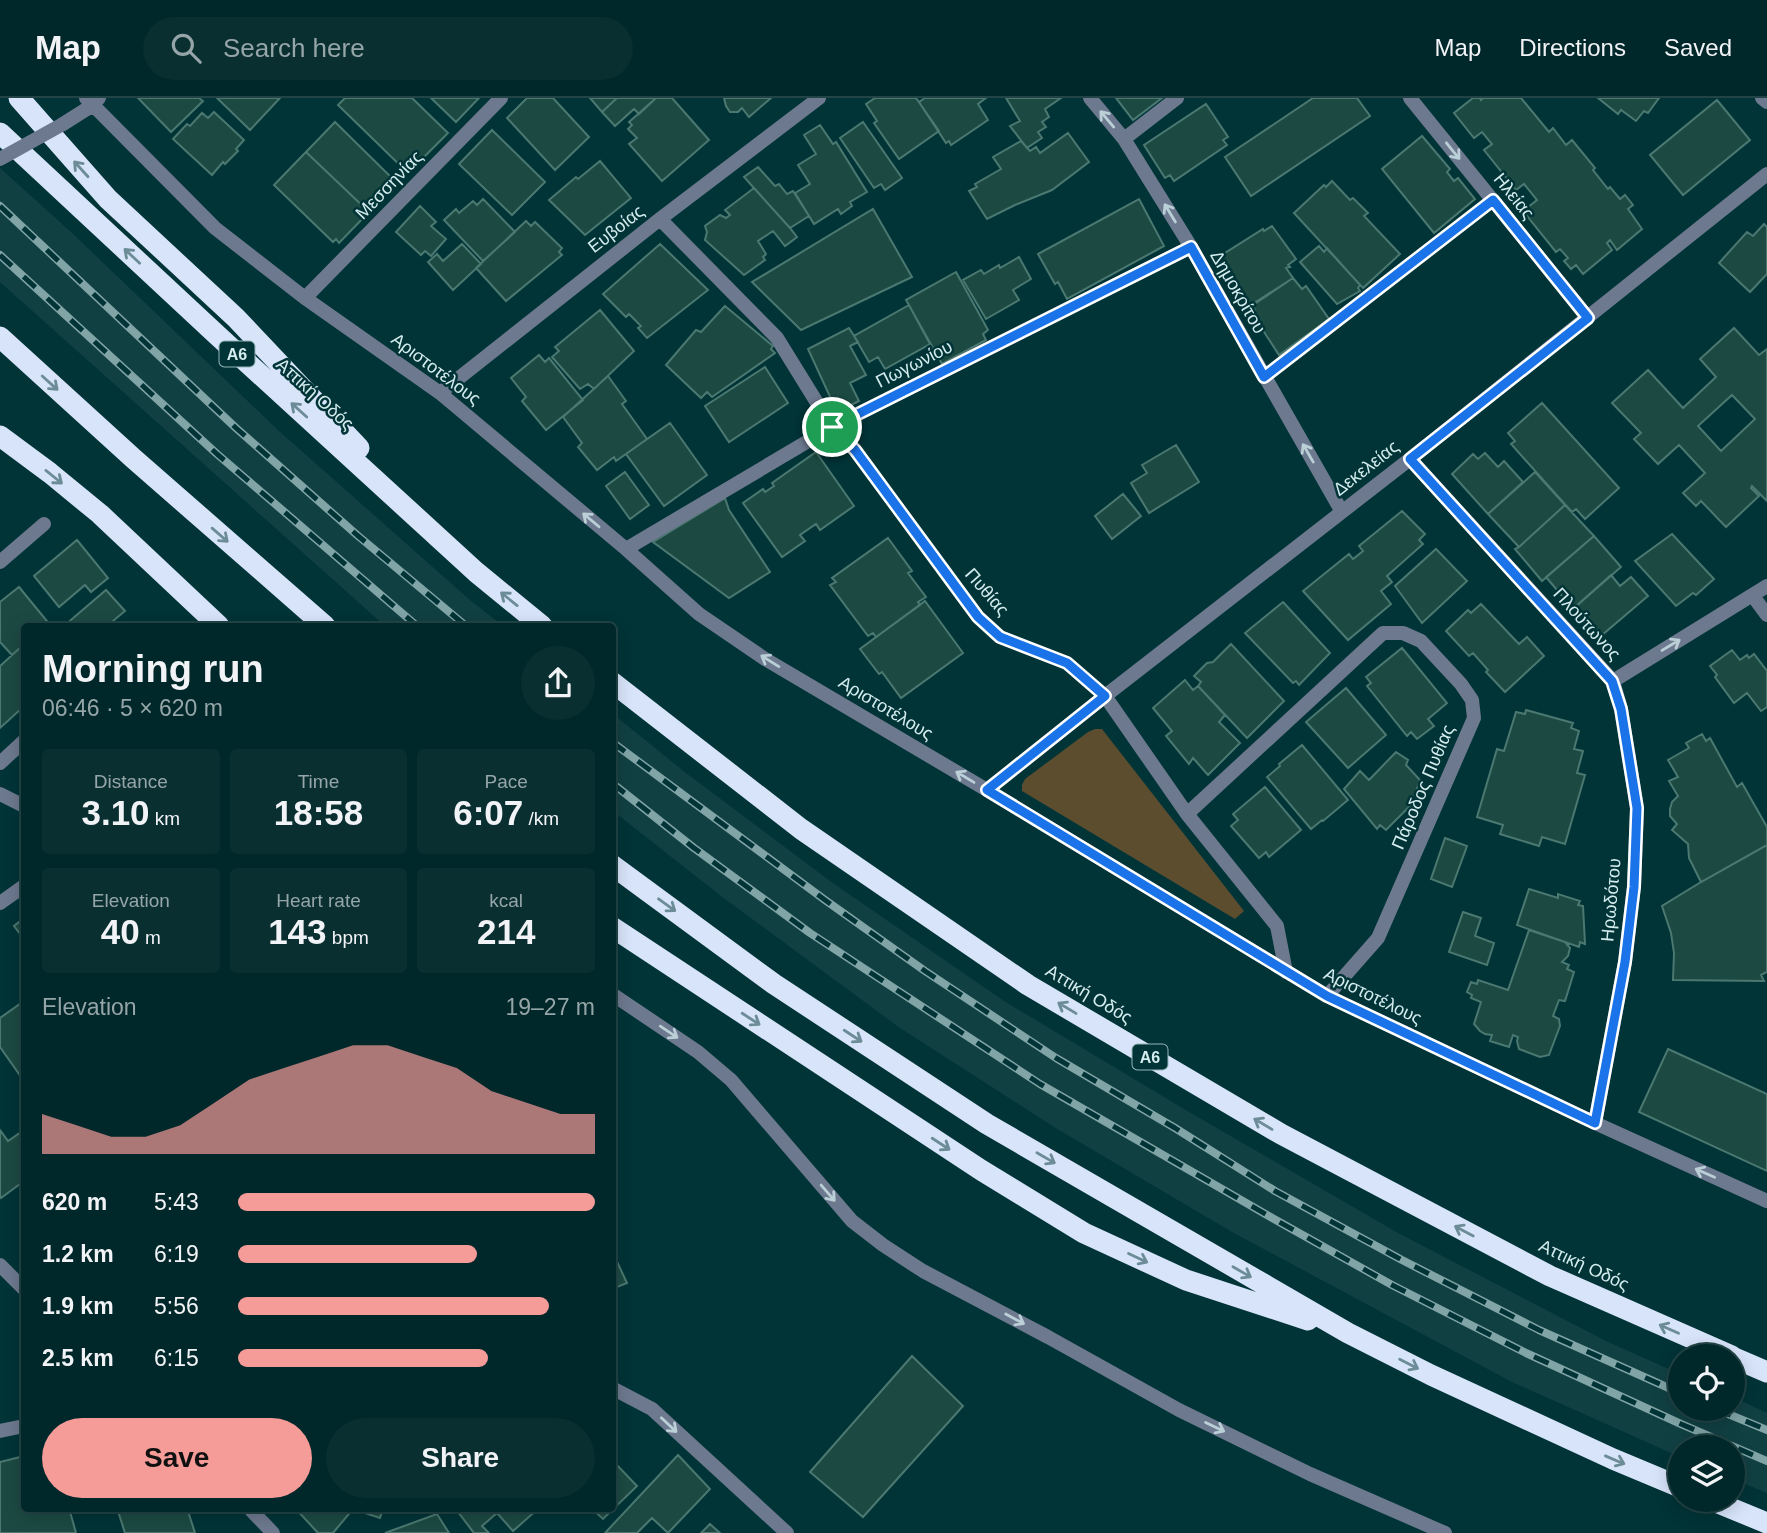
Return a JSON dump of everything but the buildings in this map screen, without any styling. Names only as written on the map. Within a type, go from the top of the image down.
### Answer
[{"type":"highway","points":[[19,98],[108,199],[236,318],[476,572]]},
{"type":"highway","name":"Αττική Οδός","points":[[0,132],[476,572],[538,623]]},
{"type":"highway","points":[[0,337],[134,459],[322,623]]},
{"type":"highway","points":[[0,436],[100,514],[216,623]]},
{"type":"highway","name":"Αττική Οδός","points":[[616,685],[801,829],[1028,985],[1281,1134],[1379,1186],[1550,1276],[1705,1344]]},
{"type":"highway","points":[[616,868],[774,984],[987,1124],[1348,1333],[1431,1375],[1668,1482]]},
{"type":"highway","points":[[616,930],[981,1170],[1084,1233],[1186,1280],[1348,1333]]},
{"type":"highway","name":"Αττική Οδός","points":[[1745,1362],[1767,1372]]},
{"type":"highway","points":[[1740,1512],[1767,1523]]},
{"type":"street","name":"Μεσσηνίας","points":[[305,298],[501,98]]},
{"type":"street","name":"Ευβοίας","points":[[440,393],[660,219],[820,98]]},
{"type":"street","name":"Δημοκρίτου","points":[[1090,98],[1124,139],[1191,247],[1342,512]]},
{"type":"street","points":[[1124,139],[1177,98]]},
{"type":"street","name":"Ηλείας","points":[[1410,98],[1588,318]]},
{"type":"street","points":[[1762,98],[1767,102]]},
{"type":"street","name":"Αριστοτέλους","points":[[93,100],[215,229],[305,298],[440,393],[699,614],[765,659],[1327,996],[1767,1201]]},
{"type":"street","points":[[0,159],[63,124],[93,100]]},
{"type":"street","name":"Δεκελείας","points":[[987,790],[1410,459],[1767,174]]},
{"type":"street","points":[[660,219],[777,338],[832,427]]},
{"type":"street","name":"Πωγωνίου","points":[[626,549],[832,427],[1191,247]]},
{"type":"street","name":"Πλούτωνος","points":[[1410,459],[1612,681],[1767,586]]},
{"type":"street","points":[[0,562],[44,524]]},
{"type":"street","points":[[1753,596],[1767,615]]},
{"type":"street","name":"Πάροδος Πυθίας","points":[[1187,814],[1383,634],[1404,633],[1421,641],[1461,684],[1472,701],[1474,718],[1378,938],[1327,996]]},
{"type":"street","name":"Ηρωδότου","points":[[1595,1123],[1625,962],[1634,887],[1637,808],[1621,709],[1612,681]]},
{"type":"street","points":[[1105,696],[1187,814],[1277,926],[1286,972]]},
{"type":"street","points":[[0,763],[21,744]]},
{"type":"street","points":[[0,794],[21,804]]},
{"type":"street","points":[[0,903],[21,888]]},
{"type":"street","points":[[616,997],[716,1065],[852,1221],[903,1258],[1180,1410],[1310,1474],[1445,1533]]},
{"type":"street","points":[[0,1265],[21,1286]]},
{"type":"street","points":[[616,1390],[652,1409],[787,1533]]},
{"type":"street","points":[[0,1431],[21,1427]]},
{"type":"street","points":[[252,1512],[273,1533]]},
{"type":"path","points":[[1264,377],[1493,200]]},
{"type":"path","name":"Πυθίας","points":[[832,427],[855,450],[978,617],[1000,637],[1067,663],[1105,696]]},
{"type":"shaded area","points":[[0,168],[71,232],[279,431],[499,623],[382,623],[0,282]]},
{"type":"shaded area","points":[[616,716],[686,773],[830,881],[1004,1001],[1398,1233],[1608,1342],[1668,1369],[1668,1421],[1745,1421],[1745,1403],[1767,1413],[1767,1493],[1745,1484],[1745,1435],[1668,1435],[1668,1452],[1512,1382],[1232,1232],[1054,1127],[900,1028],[721,896],[616,813]]},
{"type":"shaded area","points":[[1095,729],[1102,729],[1244,911],[1235,919],[1022,791],[1025,779]]},
{"type":"railway","points":[[0,206],[236,428],[357,535],[462,623]]},
{"type":"railway","points":[[0,255],[217,454],[414,623]]},
{"type":"railway","points":[[616,745],[825,900],[925,971],[1056,1058],[1275,1191],[1402,1260],[1539,1330],[1668,1388]]},
{"type":"railway","points":[[616,786],[694,848],[810,933],[1040,1084],[1392,1285],[1526,1353],[1767,1461]]},
{"type":"railway","points":[[1745,1421],[1767,1430]]},
{"type":"route","points":[[1493,200],[1588,318],[1410,459],[1612,681],[1621,709],[1637,808],[1634,887],[1625,962],[1595,1123],[1327,996],[987,790],[1105,696],[1067,663],[1000,637],[978,617],[855,450],[832,427],[1191,247],[1264,377],[1493,200]]}]
